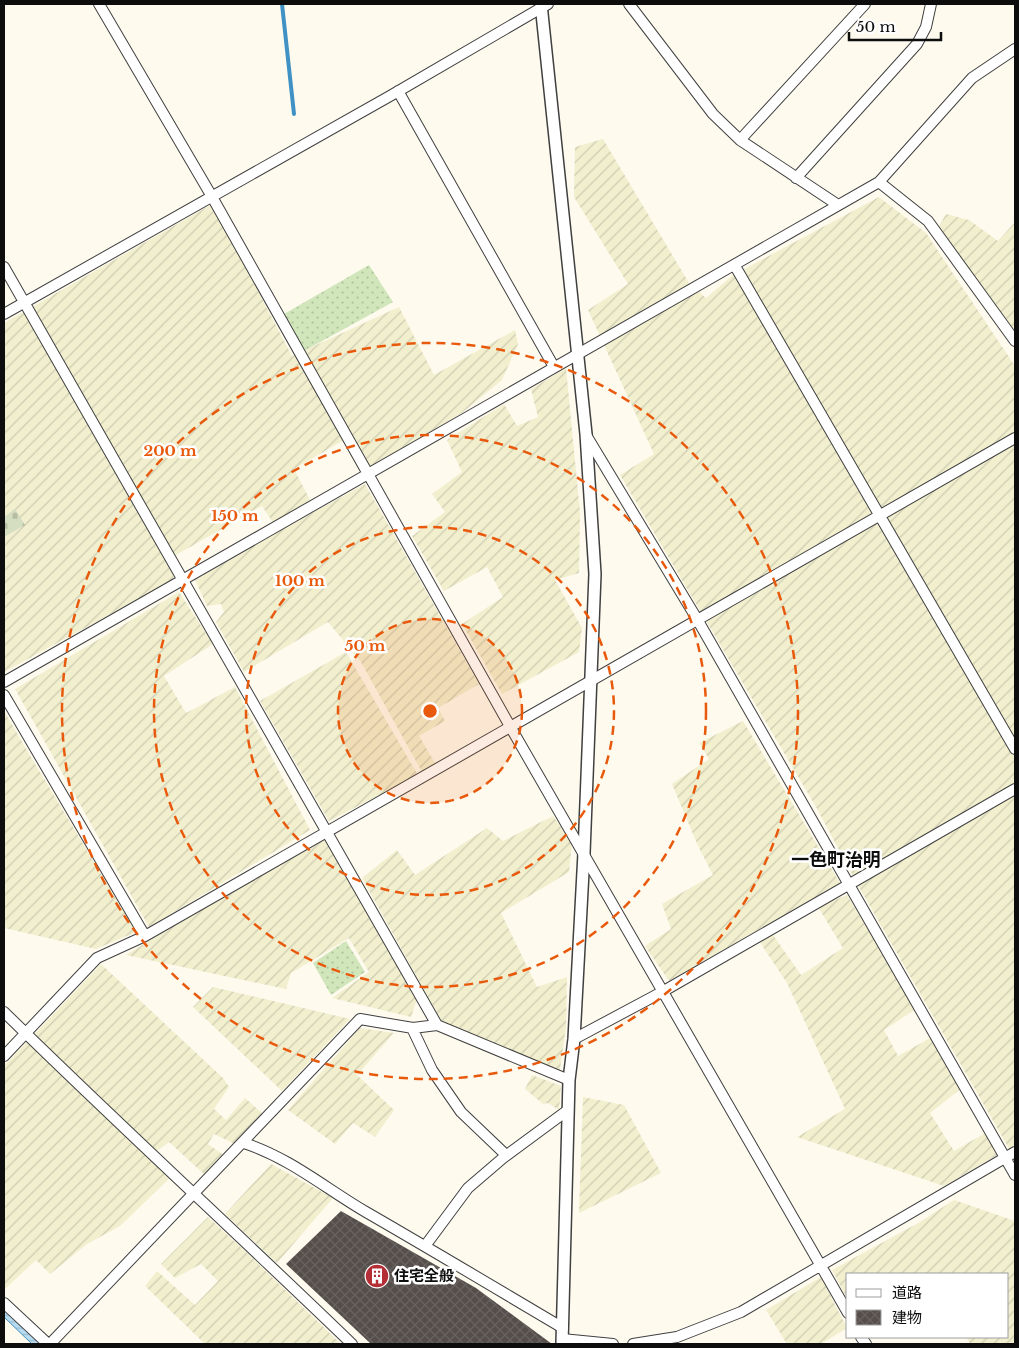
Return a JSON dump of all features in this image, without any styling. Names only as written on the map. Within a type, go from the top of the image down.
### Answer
[{"type":"street","points":[[99,4],[211,195],[511,728],[846,1310]]},
{"type":"street","points":[[629,4],[713,114],[740,140],[838,205]]},
{"type":"street","points":[[740,140],[864,4]]},
{"type":"street","points":[[796,178],[918,44],[926,28],[931,4]]},
{"type":"street","points":[[4,314],[211,195],[398,92],[544,5],[576,354],[586,434],[595,574],[584,854],[574,1040],[569,1080],[563,1337]]},
{"type":"street","points":[[4,682],[879,182],[972,78],[1015,49]]},
{"type":"street","points":[[398,92],[554,367]]},
{"type":"street","points":[[879,182],[928,221],[1015,341]]},
{"type":"street","points":[[735,266],[1015,749]]},
{"type":"street","points":[[4,267],[437,1025]]},
{"type":"street","points":[[586,434],[696,619],[1015,1176]]},
{"type":"street","points":[[4,1056],[97,958],[145,936],[1015,438]]},
{"type":"street","points":[[4,696],[145,936]]},
{"type":"street","points":[[574,1040],[662,992],[1015,789]]},
{"type":"street","points":[[4,1012],[108,1114],[196,1194],[352,1344]]},
{"type":"street","points":[[4,1303],[49,1344],[196,1194],[360,1019],[412,1028],[437,1025],[569,1080]]},
{"type":"street","points":[[412,1028],[432,1070],[461,1112],[506,1155]]},
{"type":"street","points":[[425,1246],[468,1188],[506,1155],[568,1110]]},
{"type":"street","points":[[244,1143],[266,1150],[291,1163],[364,1211],[425,1246],[563,1337],[613,1344]]},
{"type":"street","points":[[633,1344],[678,1341],[741,1312],[1015,1152]]},
{"type":"shaded area","points":[[603,139],[689,283],[706,298],[733,275],[879,197],[926,233],[1015,366],[1015,1159],[859,887],[816,807],[620,475],[654,454],[588,310],[628,284],[574,197],[575,147]]},
{"type":"shaded area","points":[[212,204],[292,356],[399,307],[434,375],[515,330],[518,344],[502,380],[463,412],[372,468],[344,440],[294,469],[310,500],[274,524],[262,506],[176,555],[173,580],[4,672],[4,323]]},
{"type":"shaded area","points":[[946,214],[969,220],[998,241],[1015,222],[1015,331],[938,228]]},
{"type":"shaded area","points":[[566,368],[580,512],[579,573],[555,580],[582,628],[579,652],[502,694],[462,624],[503,597],[487,567],[444,591],[412,536],[445,512],[432,494],[462,472],[447,440],[504,404],[517,426],[538,417],[531,389]]},
{"type":"shaded area","points":[[365,484],[479,684],[438,708],[445,721],[419,736],[435,763],[422,772],[361,662],[328,622],[244,672],[216,622],[224,612],[221,604],[207,606],[195,580]]},
{"type":"shaded area","points":[[179,592],[213,644],[164,676],[186,713],[235,687],[310,830],[149,927],[15,689]]},
{"type":"shaded area","points":[[346,652],[418,775],[329,821],[260,701]]},
{"type":"shaded area","points":[[4,711],[136,932],[96,949],[4,928]]},
{"type":"shaded area","points":[[743,721],[840,883],[669,981],[645,946],[671,929],[662,904],[713,875],[698,846],[672,784],[709,759],[699,743]]},
{"type":"shaded area","points":[[553,816],[572,843],[569,872],[501,913],[537,987],[567,977],[566,1027],[560,1070],[442,1022],[362,878],[397,850],[415,875],[487,828],[503,841]]},
{"type":"shaded area","points":[[325,840],[417,999],[411,1017],[332,998],[369,972],[349,938],[291,973],[286,989],[126,955],[212,902]]},
{"type":"shaded area","points":[[847,895],[916,1009],[884,1030],[898,1056],[932,1037],[962,1088],[930,1113],[954,1151],[987,1132],[997,1155],[944,1186],[797,1137],[845,1109],[787,983],[759,941],[773,935],[801,975],[843,948],[818,907]]},
{"type":"shaded area","points":[[101,964],[223,1078],[229,1087],[214,1109],[226,1120],[245,1098],[264,1115],[237,1145],[214,1134],[208,1144],[225,1156],[206,1176],[169,1142],[157,1151],[156,1164],[171,1177],[120,1226],[87,1244],[50,1274],[36,1260],[4,1290],[4,1066]]},
{"type":"shaded area","points":[[213,987],[350,1019],[282,1091],[193,1007]]},
{"type":"shaded area","points":[[360,1028],[394,1033],[357,1075],[394,1110],[375,1137],[353,1123],[335,1144],[288,1110]]},
{"type":"shaded area","points":[[532,1075],[561,1086],[559,1110],[548,1103],[543,1104],[525,1089]]},
{"type":"shaded area","points":[[583,1097],[624,1105],[661,1173],[579,1213]]},
{"type":"shaded area","points":[[271,1164],[333,1198],[277,1263],[225,1214]]},
{"type":"shaded area","points":[[954,1200],[1015,1221],[1015,1344],[970,1344],[967,1338],[1009,1338],[1009,1273],[846,1273],[846,1296],[832,1270],[920,1222]]},
{"type":"shaded area","points":[[208,1217],[341,1344],[205,1344],[145,1286],[157,1271],[195,1305],[218,1281],[201,1264],[175,1278],[161,1264]]},
{"type":"shaded area","points":[[821,1277],[846,1329],[821,1344],[787,1344],[766,1310]]},
{"type":"green space","points":[[369,265],[393,302],[304,351],[284,314]]},
{"type":"green space","points":[[15,509],[25,525],[4,537],[4,517]]},
{"type":"green space","points":[[346,941],[365,972],[331,995],[313,963]]},
{"type":"water","points":[[4,1306],[45,1344],[32,1344],[4,1317]]},
{"type":"building","name":"住宅全般","points":[[341,1211],[476,1288],[552,1344],[371,1344],[286,1264]]},
{"type":"waterway","points":[[282,4],[294,114]]},
{"type":"place","name":"住宅全般","points":[[377,1276]]},
{"type":"district","name":"一色町治明","points":[[836,860]]}]
